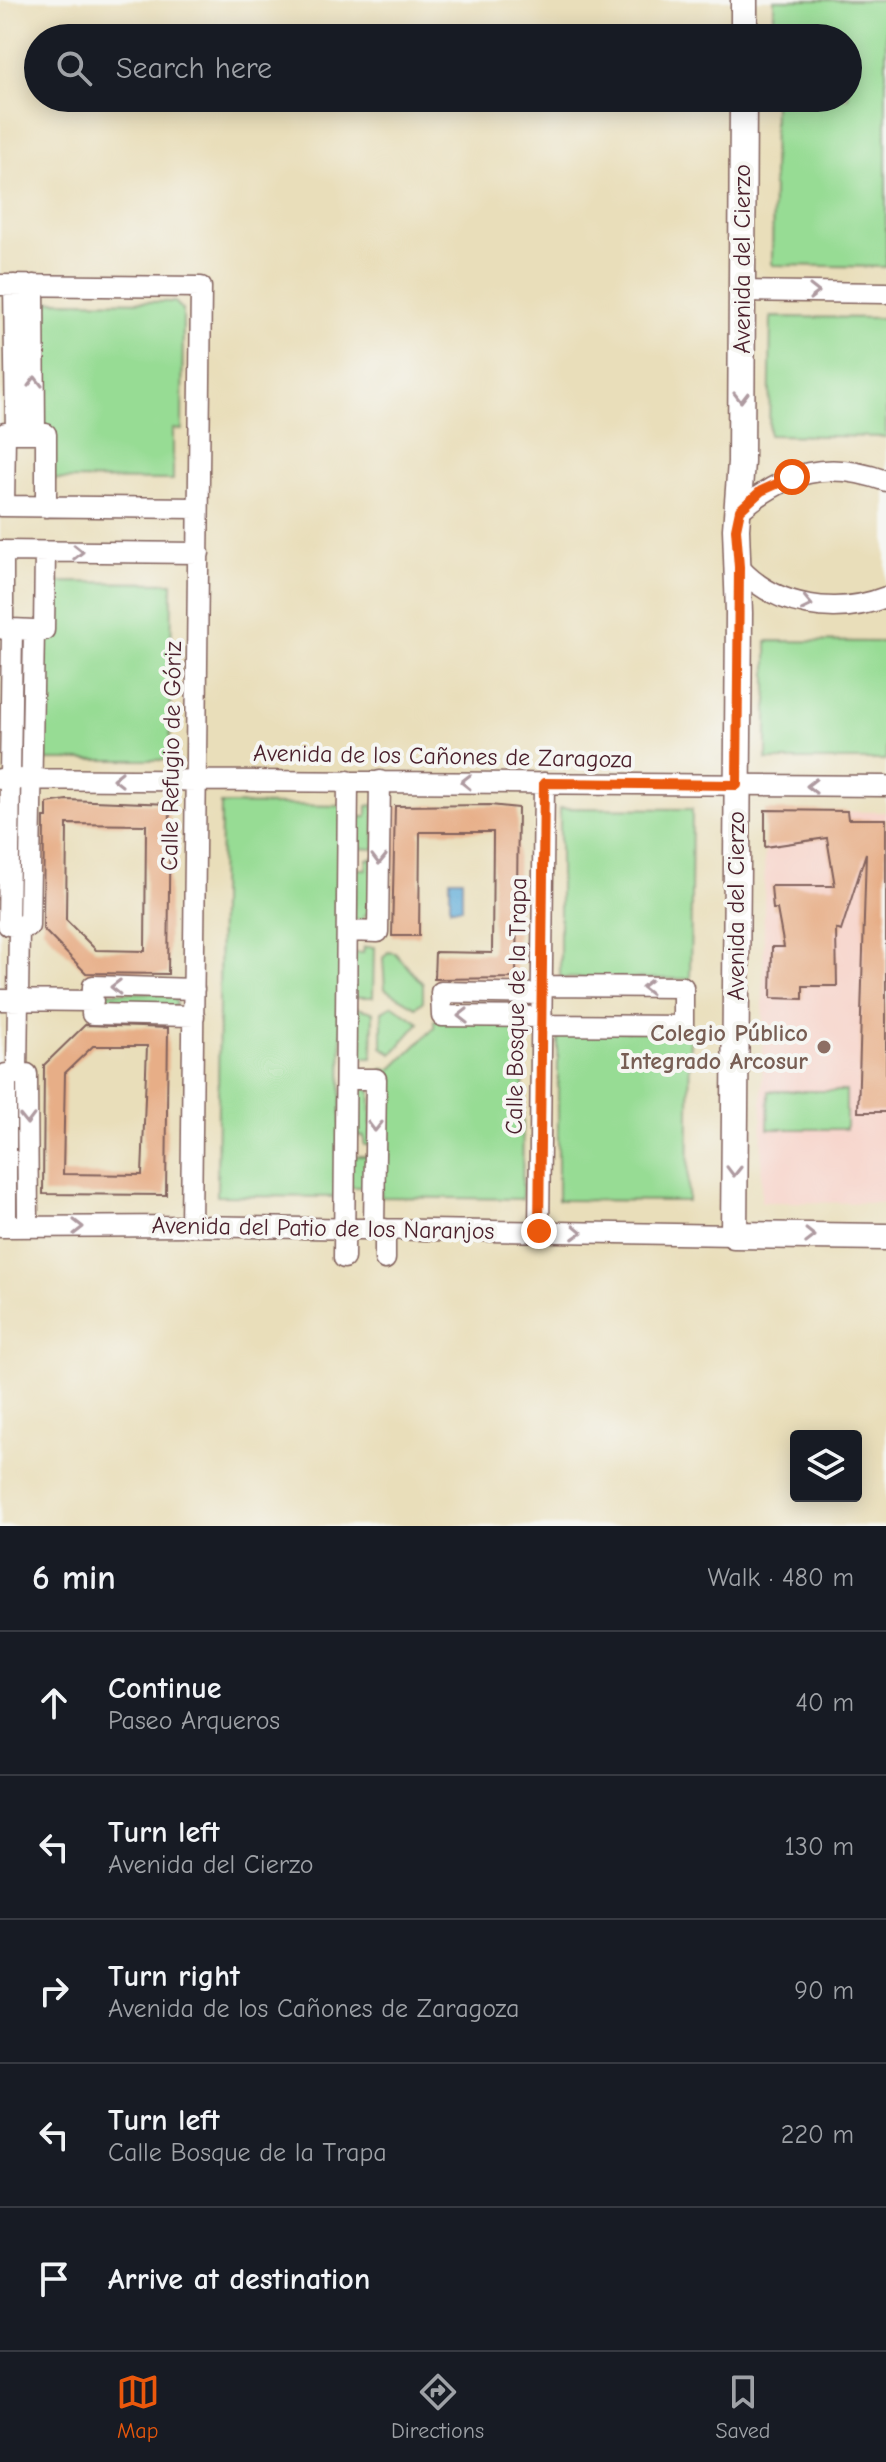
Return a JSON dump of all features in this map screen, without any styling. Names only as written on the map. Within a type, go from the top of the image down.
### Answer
[{"type":"main road","points":[[744,0],[744,24]]},
{"type":"main road","name":"Avenida del Cierzo","points":[[734,1235],[739,567],[736,529],[740,510],[743,112]]},
{"type":"main road","name":"Avenida del Patio de los Naranjos","points":[[734,1235],[886,1237]]},
{"type":"street","points":[[16,285],[25,433]]},
{"type":"street","name":"Calle Refugio de Góriz","points":[[16,285],[201,287],[191,1226]]},
{"type":"street","points":[[742,291],[886,293]]},
{"type":"street","points":[[46,507],[46,434],[5,433],[2,506],[46,507],[197,508]]},
{"type":"street","points":[[740,510],[778,482],[810,472],[851,471],[886,481]]},
{"type":"street","points":[[45,552],[44,630],[3,629],[1,551],[199,553]]},
{"type":"street","points":[[739,567],[763,587],[800,603],[840,607],[886,597]]},
{"type":"street","points":[[12,629],[5,779],[8,925],[19,926],[29,926],[34,630]]},
{"type":"street","name":"Avenida de los Cañones de Zaragoza","points":[[5,779],[886,786]]},
{"type":"street","points":[[344,1258],[348,781]]},
{"type":"street","points":[[347,931],[378,932],[380,781]]},
{"type":"street","name":"Calle Bosque de la Trapa","points":[[539,1231],[544,783]]},
{"type":"street","points":[[17,1074],[9,1000],[19,926]]},
{"type":"street","points":[[194,989],[93,986],[92,1014],[194,1016]]},
{"type":"street","points":[[683,987],[683,1026],[541,1021],[442,1016],[441,992],[683,987]]},
{"type":"street","points":[[9,1000],[93,1001]]},
{"type":"street","points":[[3,1227],[6,1074],[27,1074],[28,1227]]},
{"type":"street","points":[[346,1079],[376,1079],[380,1228],[385,1259]]},
{"type":"street","name":"Avenida del Patio de los Naranjos","points":[[3,1227],[380,1228],[734,1235]]},
{"type":"shaded area","name":"Colegio Público Integrado Arcosur","points":[[765,811],[886,812],[886,1203],[761,1202]]},
{"type":"green space","points":[[774,0],[886,0],[886,267],[772,265],[774,112],[862,112],[862,24],[774,24]]},
{"type":"green space","points":[[50,301],[175,302],[183,310],[182,430],[173,429],[173,480],[51,479],[41,427],[42,309]]},
{"type":"green space","points":[[771,317],[886,318],[886,437],[769,435]]},
{"type":"green space","points":[[50,582],[172,583],[170,760],[46,760],[37,751],[38,633]]},
{"type":"green space","points":[[767,641],[886,642],[886,760],[767,760]]},
{"type":"green space","points":[[221,804],[344,806],[340,1197],[217,1196]]},
{"type":"green space","points":[[374,805],[375,849],[354,848],[354,817],[367,817],[367,806]]},
{"type":"green space","points":[[560,808],[692,809],[690,979],[560,978]]},
{"type":"green space","points":[[374,858],[372,914],[364,915],[363,920],[352,920],[353,869],[366,869],[367,859]]},
{"type":"green space","points":[[364,947],[374,947],[373,997],[353,997],[353,953],[363,953]]},
{"type":"green space","points":[[388,952],[395,953],[423,984],[423,1001],[416,1007],[385,989],[383,958]]},
{"type":"green space","points":[[101,992],[176,993],[176,1007],[132,1007],[132,1002],[117,1002],[117,1007],[101,1007]]},
{"type":"green space","points":[[393,1005],[419,1023],[392,1054],[382,1047],[382,1011]]},
{"type":"green space","points":[[352,1007],[373,1012],[372,1058],[352,1058]]},
{"type":"green space","points":[[434,1020],[516,1021],[524,1029],[522,1199],[381,1197],[382,1069],[392,1069],[434,1028]]},
{"type":"green space","points":[[558,1030],[690,1031],[688,1201],[558,1200]]},
{"type":"green space","points":[[351,1084],[371,1090],[371,1145],[364,1145],[364,1136],[350,1135]]},
{"type":"green space","points":[[769,1091],[846,1091],[846,1129],[768,1129]]},
{"type":"green space","points":[[350,1156],[370,1156],[370,1197],[364,1197],[363,1187],[350,1187]]},
{"type":"water","points":[[450,879],[462,879],[462,908],[450,908]]},
{"type":"building","points":[[67,800],[170,804],[168,974],[86,973],[43,929],[44,817],[47,817],[47,803]],"holes":[[[67,824],[146,825],[145,951],[96,950],[66,920]]]},
{"type":"building","points":[[490,805],[518,808],[516,978],[434,979],[435,952],[492,953],[493,832],[420,832],[419,936],[392,936],[395,806]]},
{"type":"building","points":[[765,810],[847,811],[848,819],[886,819],[886,1112],[858,1112],[866,853],[841,931],[836,929],[837,986],[803,986],[803,999],[771,998],[772,947],[784,947],[777,909],[773,909],[771,886],[835,886],[827,838],[765,847]]},
{"type":"building","points":[[85,1025],[168,1028],[166,1195],[43,1194],[44,1065]],"holes":[[[93,1046],[147,1046],[142,1175],[63,1174],[65,1073]]]},
{"type":"place","name":"Colegio Público Integrado Arcosur","points":[[824,1047]]},
{"type":"route","points":[[539,1231],[544,783],[737,785],[739,567],[736,529],[740,510],[761,491],[792,477]]}]
